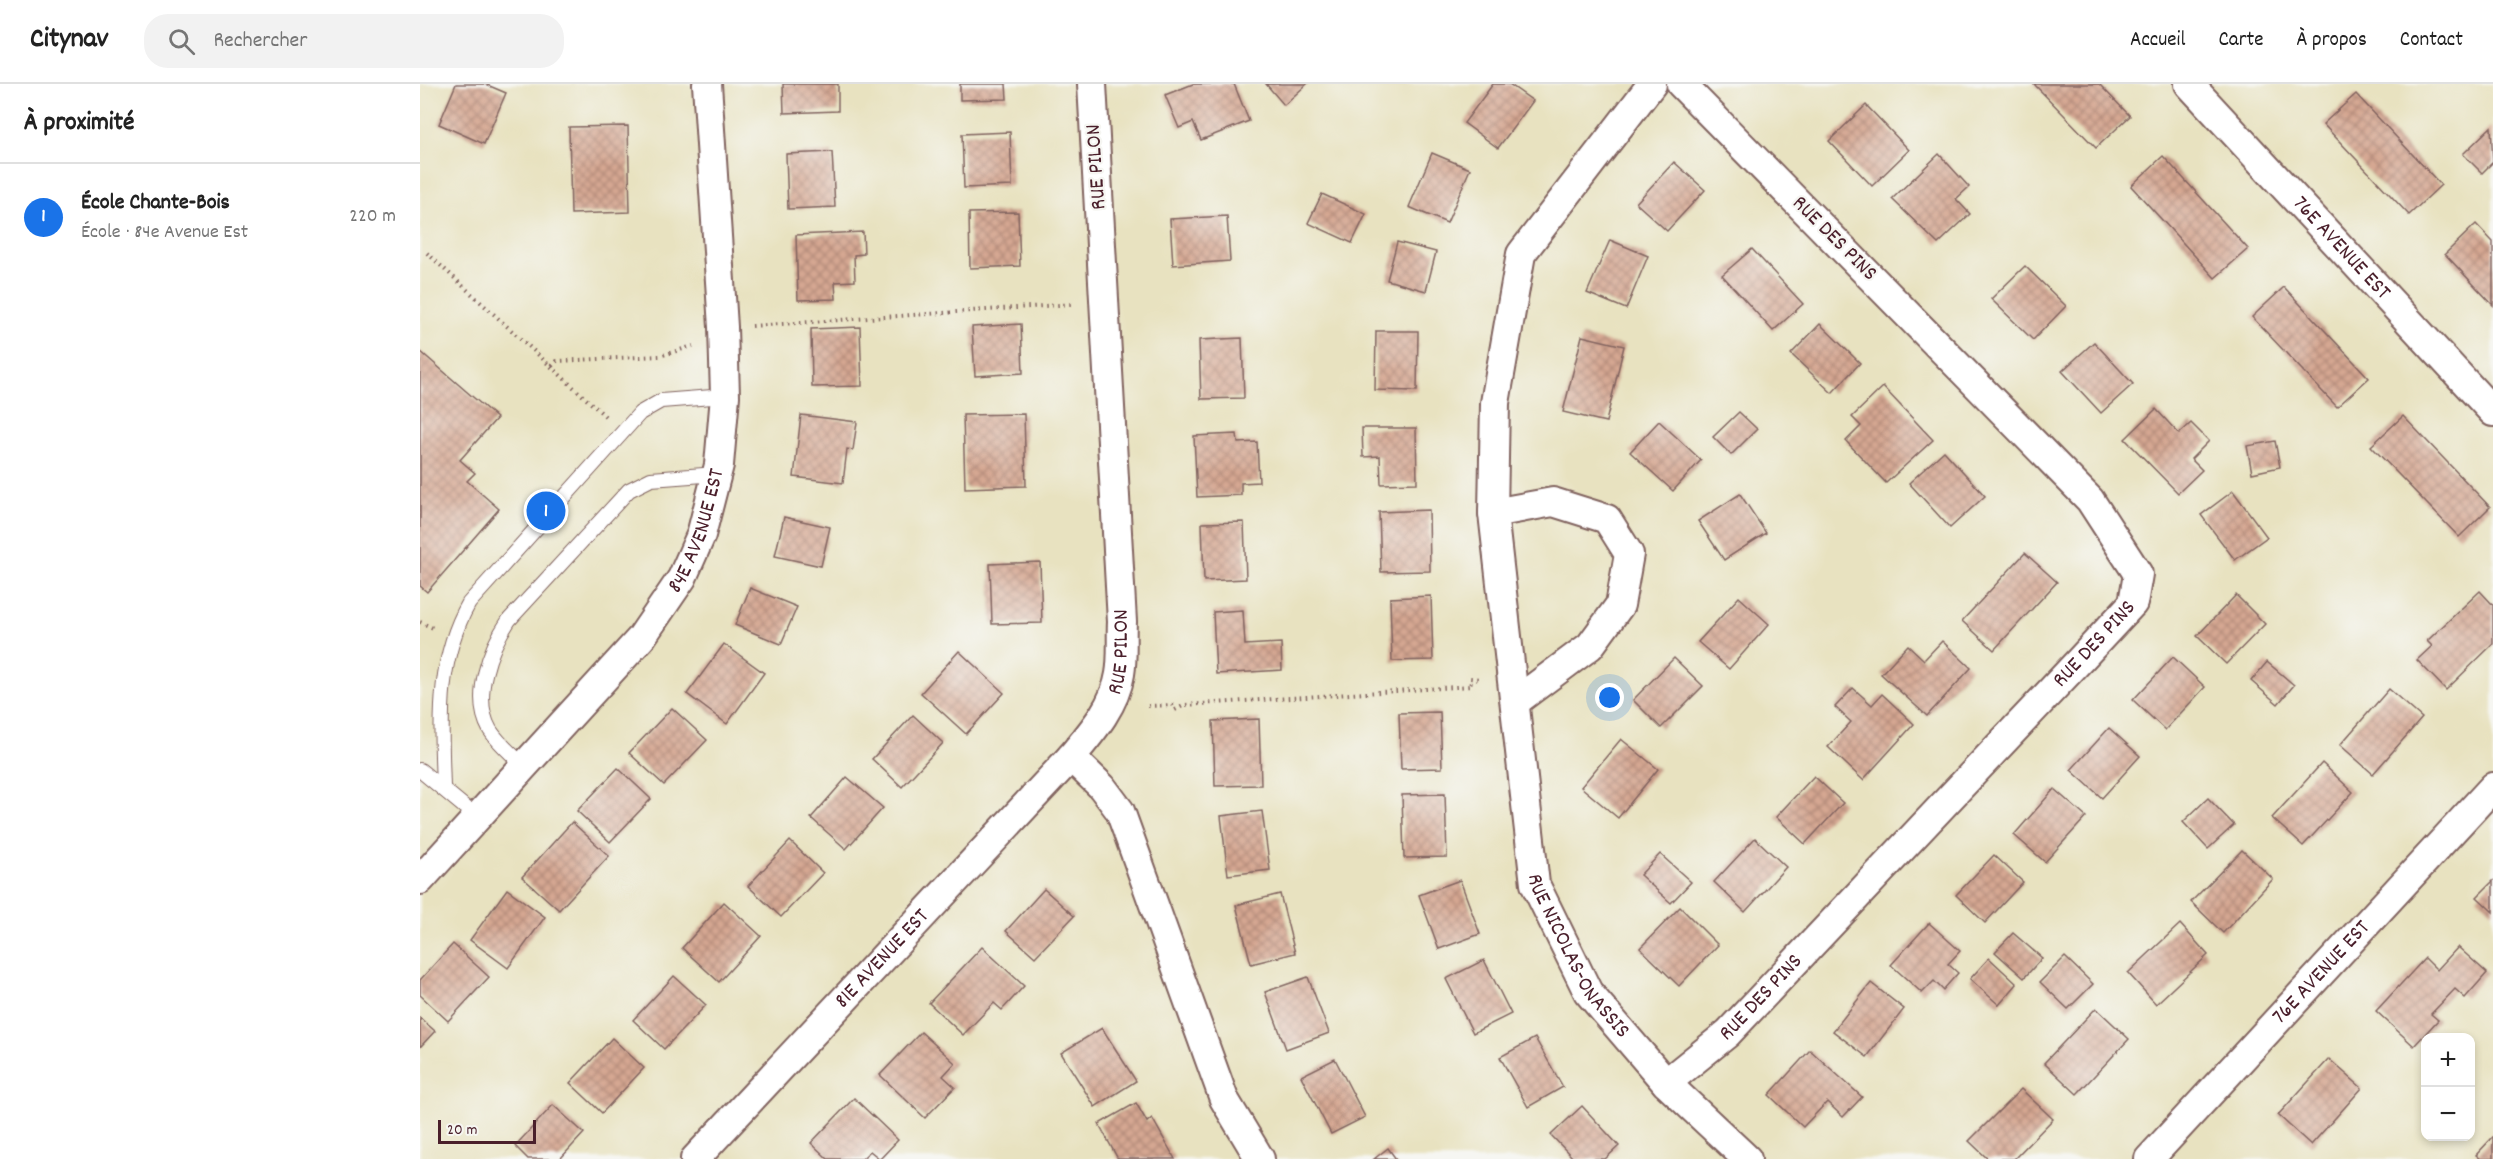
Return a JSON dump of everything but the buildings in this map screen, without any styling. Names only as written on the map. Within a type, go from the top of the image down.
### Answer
[{"type":"street","name":"84E AVENUE EST","points":[[420,880],[641,638],[669,600],[701,535],[717,474],[725,396],[723,327],[707,84]]},
{"type":"street","name":"RUE PILON","points":[[1071,757],[1094,728],[1111,700],[1120,674],[1121,662],[1122,622],[1092,84]]},
{"type":"street","name":"RUE NICOLAS-ONASSIS","points":[[1652,84],[1521,254],[1495,403],[1493,513],[1535,884],[1588,992],[1666,1083],[1747,1159]]},
{"type":"street","name":"RUE DES PINS","points":[[1666,1083],[1728,1033],[2088,652],[2133,603],[2138,574],[2090,500],[1681,84]]},
{"type":"street","name":"76E AVENUE EST","points":[[2189,84],[2493,412]]},
{"type":"street","points":[[1493,513],[1554,502],[1607,519],[1629,554],[1620,605],[1590,646],[1515,702]]},
{"type":"street","name":"81E AVENUE EST","points":[[706,1155],[1071,757]]},
{"type":"street","points":[[1071,757],[1102,787],[1120,811],[1224,1099],[1260,1159]]},
{"type":"street","name":"76E AVENUE EST","points":[[2149,1159],[2493,787]]},
{"type":"lane","points":[[443,787],[444,680],[451,640],[469,603],[640,413],[661,401],[725,396]]},
{"type":"lane","points":[[525,767],[489,728],[483,703],[489,663],[508,620],[629,490],[651,479],[717,474]]},
{"type":"lane","points":[[420,770],[478,818]]},
{"type":"path","points":[[427,253],[609,419]]},
{"type":"path","points":[[751,326],[1074,303]]},
{"type":"path","points":[[552,366],[557,361],[660,356],[697,345]]},
{"type":"path","points":[[420,622],[436,630]]},
{"type":"path","points":[[1148,706],[1172,705],[1175,710],[1185,705],[1471,686],[1470,678],[1486,681]]},
{"type":"place","name":"École Chante-Bois","points":[[546,511]]}]
